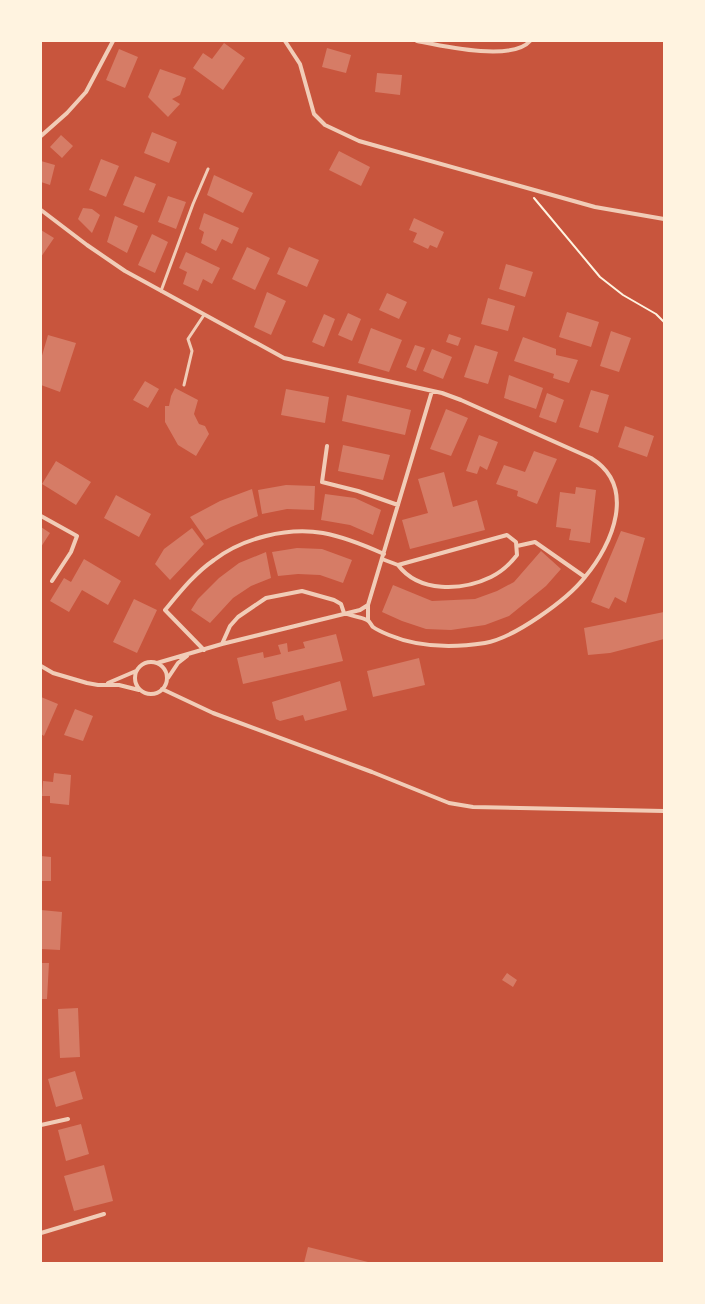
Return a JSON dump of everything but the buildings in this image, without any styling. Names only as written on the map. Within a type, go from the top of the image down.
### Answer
[{"type":"street","points":[[41,136],[67,113],[86,92],[113,41]]},
{"type":"street","points":[[285,41],[300,64],[314,114],[325,124],[359,141],[595,207],[664,219]]},
{"type":"street","points":[[417,41],[460,49],[490,52],[511,50],[527,44],[530,41]]},
{"type":"street","points":[[41,210],[87,245],[125,271],[284,358],[432,391],[461,400],[591,458],[606,469],[616,488],[616,515],[605,545],[586,577],[572,591],[518,630],[487,643],[449,647],[416,643],[389,635],[373,626],[368,620],[344,613]]},
{"type":"street","points":[[368,620],[368,605],[432,391]]},
{"type":"street","points":[[327,446],[322,482],[358,491],[398,505]]},
{"type":"street","points":[[41,516],[77,536],[71,552],[52,581]]},
{"type":"street","points":[[204,650],[165,610],[199,572],[214,559],[235,547],[254,539],[306,532],[323,533],[344,538],[384,554]]},
{"type":"street","points":[[382,559],[398,565],[405,574],[419,582],[453,587],[472,584],[492,577],[508,565],[517,555],[517,546],[513,539],[507,535],[501,535],[398,565]]},
{"type":"street","points":[[517,546],[535,542],[586,577]]},
{"type":"street","points":[[222,644],[230,626],[238,617],[266,598],[302,592],[313,594],[334,600],[341,604],[344,613]]},
{"type":"street","points":[[98,685],[116,681],[136,671],[145,664],[157,663],[222,644],[360,610],[368,605]]},
{"type":"street","points":[[41,666],[53,673],[98,685],[119,685],[152,693],[162,689],[178,663],[189,654]]},
{"type":"street","points":[[157,663],[164,667],[167,680]]},
{"type":"street","points":[[136,671],[134,682],[139,690]]},
{"type":"street","points":[[162,689],[212,713],[358,767],[449,803],[473,807],[664,811]]},
{"type":"street","points":[[41,1125],[68,1119]]},
{"type":"street","points":[[41,1233],[104,1214]]},
{"type":"lane","points":[[161,291],[193,204],[208,170]]},
{"type":"lane","points":[[184,385],[192,351],[188,339],[204,315]]},
{"type":"path","points":[[525,188],[600,277],[623,295],[656,314],[664,322]]}]
